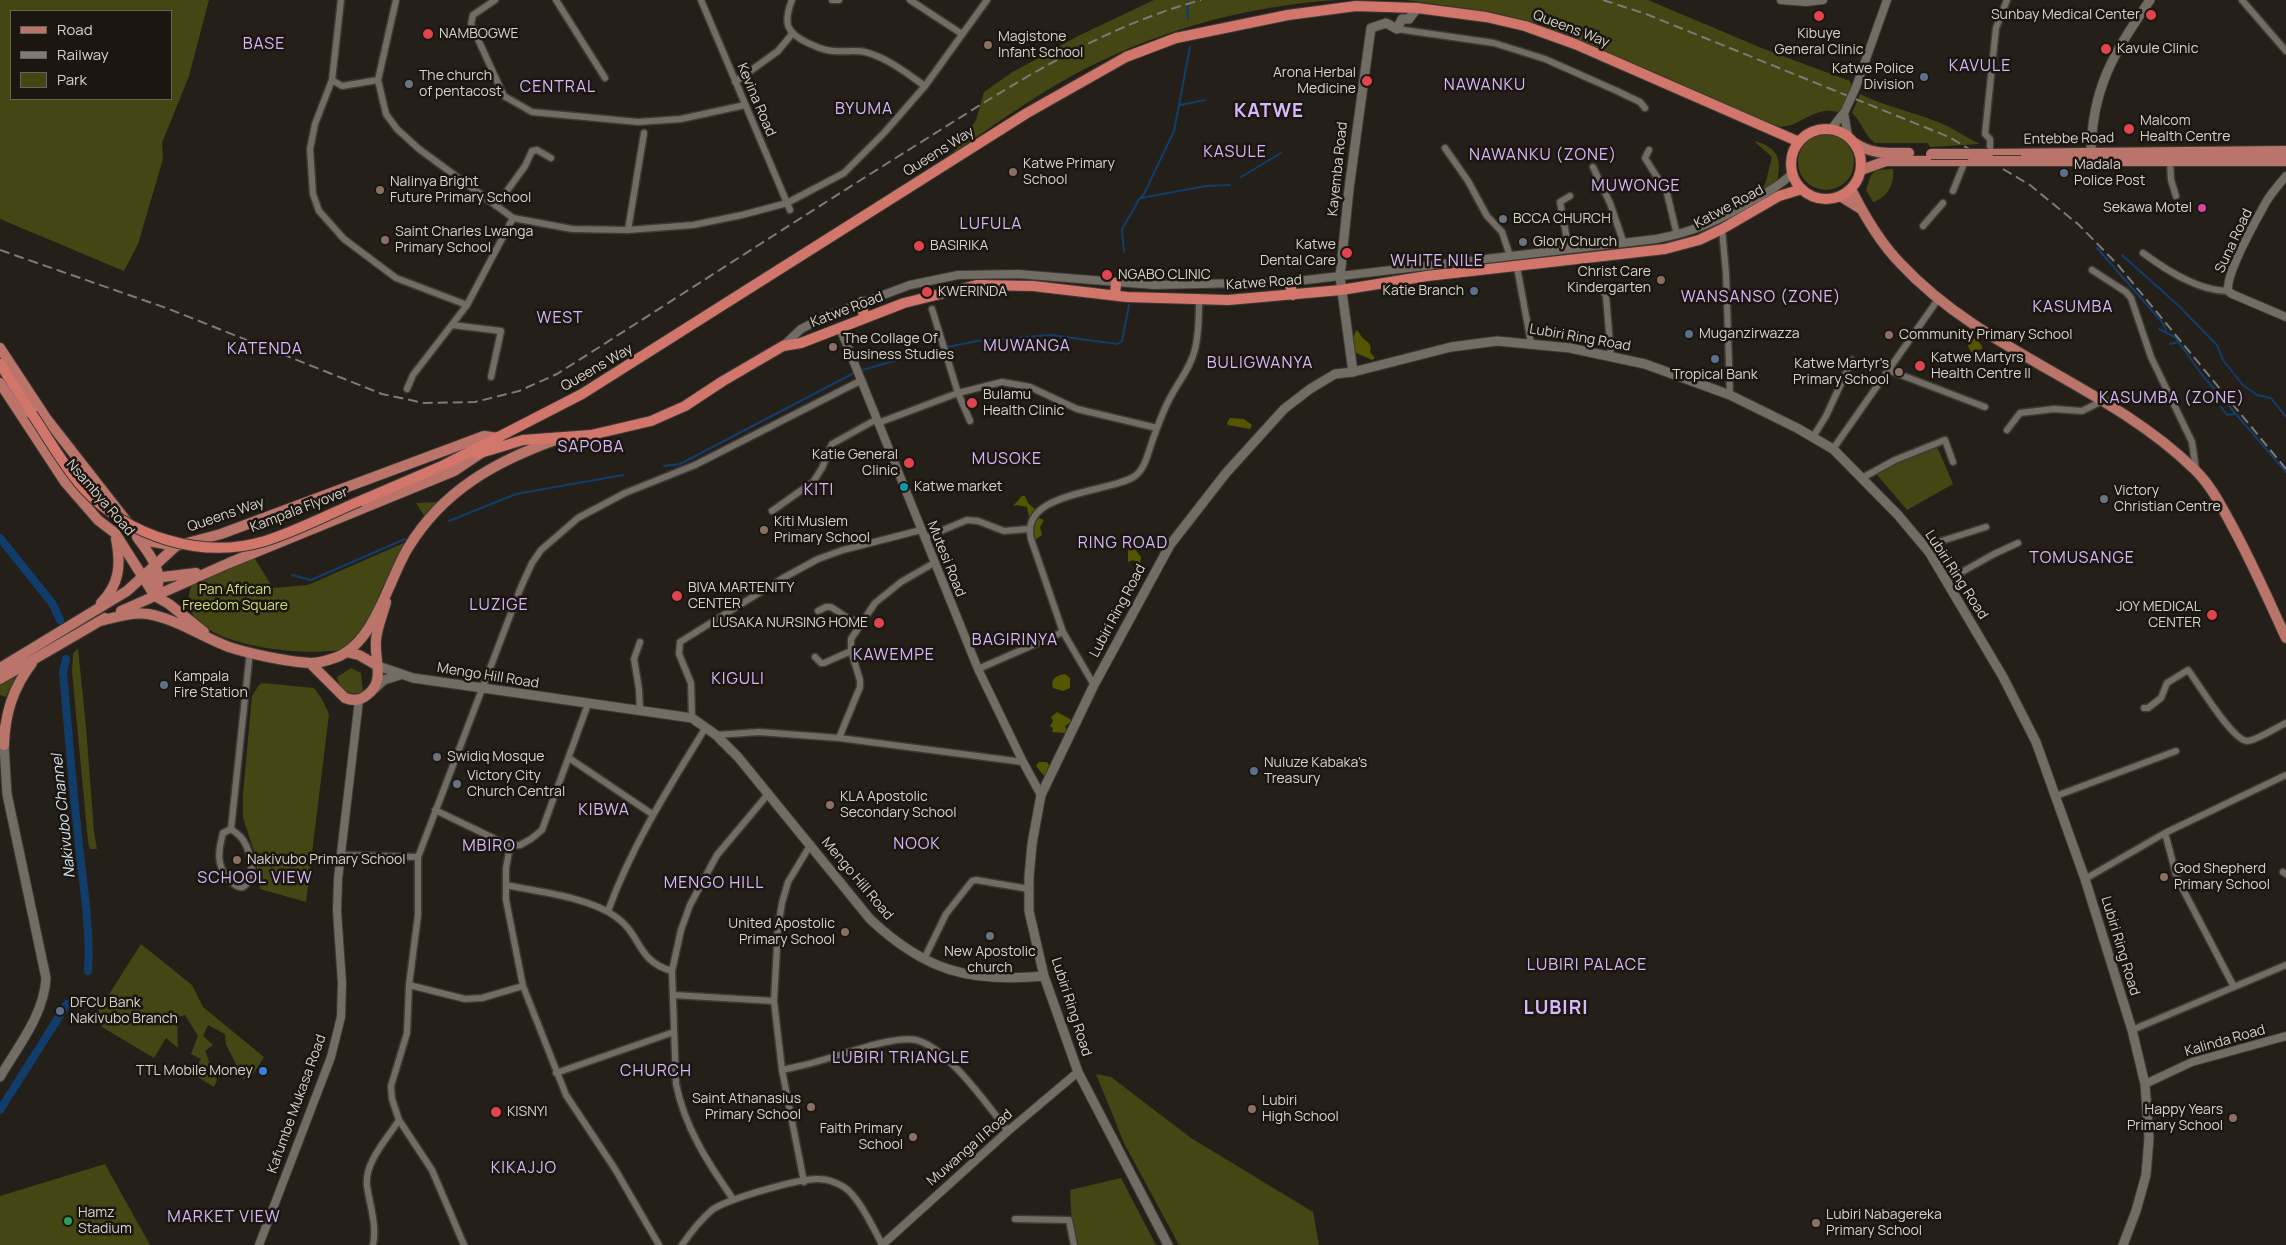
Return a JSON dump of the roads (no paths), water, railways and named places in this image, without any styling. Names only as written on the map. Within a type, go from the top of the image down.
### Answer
[{"type":"highway","name":"Queens Way","points":[[499,438],[623,370],[895,195],[1027,113],[1126,57],[1176,38],[1288,15],[1356,6],[1417,8],[1486,17],[1542,32],[1575,44],[1797,141]]},
{"type":"highway","points":[[1832,128],[1851,139],[1859,151],[1861,170],[1851,189],[1840,196],[1820,199],[1802,189],[1792,174],[1792,153],[1797,141],[1812,131],[1832,128]]},
{"type":"highway","name":"Katwe Road","points":[[444,464],[523,440],[591,435],[651,420],[685,406],[722,380],[783,346],[801,343],[904,303],[977,285],[1033,286],[1115,296],[1199,300],[1293,295],[1341,290],[1665,249],[1699,240],[1722,229],[1777,192],[1802,189]]},
{"type":"highway","points":[[1370,273],[1372,285]]},
{"type":"highway","points":[[1115,296],[1116,282]]},
{"type":"highway","points":[[1290,282],[1293,295]]},
{"type":"highway","points":[[862,302],[864,318]]},
{"type":"highway","points":[[796,334],[801,343]]},
{"type":"highway","name":"Kampala Flyover","points":[[0,364],[71,474],[97,502],[112,514],[133,526],[174,542],[220,547],[265,541],[444,464]]},
{"type":"highway","points":[[444,464],[499,438]]},
{"type":"main road","points":[[2091,153],[2096,111],[2107,68],[2120,44],[2150,0]]},
{"type":"main road","points":[[1398,29],[1402,19],[1409,19],[1417,8]]},
{"type":"main road","name":"Kayemba Road","points":[[1353,372],[1340,277],[1353,152],[1371,28],[1386,23],[1398,29]]},
{"type":"main road","name":"Entebbe Road","points":[[1851,139],[1880,158],[1969,161],[2286,161]]},
{"type":"main road","name":"Entebbe Road","points":[[1861,170],[1880,158],[1931,154],[2286,151]]},
{"type":"main road","points":[[1851,189],[1862,209],[1900,264],[1939,298],[1986,333],[2102,401],[2154,435],[2196,470],[2218,499],[2286,638]]},
{"type":"main road","points":[[1840,196],[1862,209]]},
{"type":"main road","name":"Lubiri Ring Road","points":[[1168,1245],[1078,1072],[1044,976],[1029,911],[1032,844],[1041,795],[1094,685],[1162,558],[1179,532],[1271,421],[1297,398],[1335,374],[1353,372],[1478,342],[1497,341],[1570,348],[1611,356],[1676,374],[1730,395],[1833,449],[1898,515],[1929,552],[2013,696],[2036,742],[2086,879],[2132,1030],[2145,1084],[2149,1138],[2146,1175],[2136,1211],[2123,1245]]},
{"type":"main road","name":"Nsambya Road","points":[[0,348],[46,418],[128,524],[148,541],[176,546]]},
{"type":"main road","name":"Nsambya Road","points":[[0,383],[65,482],[98,520],[115,533],[155,596],[192,621],[212,639]]},
{"type":"main road","name":"Queens Way","points":[[89,614],[127,591],[176,546],[220,534],[484,436],[499,438]]},
{"type":"main road","points":[[100,621],[130,614],[148,614],[177,623],[230,647],[310,663],[323,661],[346,652],[355,646],[366,631],[408,548],[420,531],[458,491],[497,464],[521,452],[566,436]]},
{"type":"main road","points":[[0,679],[100,621],[215,569],[454,471],[481,453]]},
{"type":"main road","points":[[128,524],[155,565],[159,578],[159,585],[155,596]]},
{"type":"main road","points":[[0,668],[89,614],[110,594],[116,584],[120,562],[115,533]]},
{"type":"main road","points":[[143,576],[159,578],[215,569]]},
{"type":"main road","points":[[371,692],[377,682],[376,638],[389,586]]},
{"type":"main road","points":[[346,652],[360,655],[378,666]]},
{"type":"main road","points":[[0,1077],[38,1013],[46,978],[28,885],[4,792],[4,726],[10,700],[18,683],[34,660]]},
{"type":"main road","points":[[310,663],[345,698],[351,701],[359,700],[384,680],[400,675]]},
{"type":"main road","name":"Mengo Hill Road","points":[[378,666],[400,675],[484,689],[692,718],[716,734],[738,757],[870,919],[891,939],[924,960],[954,971],[996,979],[1044,976]]},
{"type":"main road","points":[[0,729],[4,744]]},
{"type":"street","points":[[341,0],[332,80],[315,124],[310,149],[313,194],[319,211],[344,239],[396,278],[405,283],[436,291],[467,305]]},
{"type":"street","points":[[396,0],[378,80],[386,114],[397,129],[418,149],[513,218],[572,229],[628,230],[693,225],[787,203],[844,174],[884,134],[926,86],[987,0]]},
{"type":"street","points":[[495,0],[473,15],[471,24],[504,96],[532,112],[638,122],[681,119],[745,106]]},
{"type":"street","points":[[556,0],[605,78]]},
{"type":"street","name":"Kevina Road","points":[[701,0],[790,210]]},
{"type":"street","points":[[792,0],[788,16],[792,34],[798,40],[823,50],[864,52],[884,59],[926,86]]},
{"type":"street","points":[[832,0],[839,0]]},
{"type":"street","points":[[910,0],[962,34]]},
{"type":"street","points":[[1781,0],[1806,2],[1823,0]]},
{"type":"street","points":[[1832,128],[1845,112],[1856,87],[1887,0]]},
{"type":"street","points":[[1989,154],[1990,139],[1986,134],[1996,28],[2007,0]]},
{"type":"street","points":[[2242,0],[2286,51]]},
{"type":"street","points":[[1398,29],[1494,43],[1545,59],[1617,90],[1640,102],[1645,108]]},
{"type":"street","points":[[735,82],[778,51],[792,34]]},
{"type":"street","points":[[332,80],[342,86],[378,80]]},
{"type":"street","points":[[1845,112],[1851,139]]},
{"type":"street","points":[[628,230],[644,134]]},
{"type":"street","points":[[1445,148],[1468,181],[1487,216],[1502,232],[1510,256]]},
{"type":"street","points":[[496,206],[525,166],[532,151],[537,150],[551,158]]},
{"type":"street","points":[[1649,150],[1645,158],[1667,193],[1678,235]]},
{"type":"street","points":[[1953,191],[1969,161]]},
{"type":"street","points":[[2170,162],[2171,180],[2176,196]]},
{"type":"street","points":[[1593,167],[1613,210],[1624,244]]},
{"type":"street","name":"Katwe Road","points":[[783,346],[796,334],[822,318],[862,302],[918,282],[968,274],[1049,276],[1154,285],[1290,282],[1624,244],[1678,235],[1721,219],[1777,192],[1792,174]]},
{"type":"street","name":"Suna Road","points":[[2286,176],[2265,204],[2232,269],[2228,291],[2286,317]]},
{"type":"street","points":[[1569,250],[1560,202],[1570,196]]},
{"type":"street","points":[[1923,226],[1943,203]]},
{"type":"street","points":[[407,389],[413,375],[467,305],[513,218]]},
{"type":"street","points":[[1722,229],[1727,292],[1730,395]]},
{"type":"street","points":[[2143,254],[2161,266],[2196,283],[2215,290],[2228,291]]},
{"type":"street","points":[[1517,267],[1531,343]]},
{"type":"street","points":[[2092,270],[2121,288],[2131,298],[2152,357],[2192,442],[2196,470]]},
{"type":"street","points":[[1602,289],[1606,296],[1611,356]]},
{"type":"street","points":[[1833,449],[1939,298]]},
{"type":"street","points":[[1094,685],[1063,632],[1029,529],[1035,514],[1053,503],[1099,487],[1122,482],[1137,475],[1142,470],[1169,400],[1191,362],[1195,350],[1199,300]]},
{"type":"street","points":[[932,310],[958,393],[970,421]]},
{"type":"street","points":[[452,325],[501,332],[491,377]]},
{"type":"street","name":"Mutesi Road","points":[[840,328],[978,669],[1041,795]]},
{"type":"street","points":[[1813,437],[1826,416],[1852,360]]},
{"type":"street","points":[[1888,370],[1985,406]]},
{"type":"street","points":[[464,1245],[432,1170],[399,1120],[392,1099],[391,1086],[407,1033],[409,985],[418,915],[418,857],[484,689],[521,587],[532,563],[541,550],[566,526],[600,505],[695,464],[862,380]]},
{"type":"street","points":[[772,511],[813,482],[822,468],[832,444],[877,421],[958,393],[1002,382],[1030,387],[1077,408],[1157,428]]},
{"type":"street","points":[[2007,430],[2020,413],[2054,409],[2082,411],[2102,401]]},
{"type":"street","points":[[1862,478],[1895,460],[1945,440],[1954,462]]},
{"type":"street","points":[[924,538],[967,520],[984,523],[1004,531],[1029,529]]},
{"type":"street","points":[[1929,552],[1935,544],[1986,527]]},
{"type":"street","points":[[692,718],[691,683],[678,654],[680,642],[783,578],[818,560],[843,550],[921,530]]},
{"type":"street","points":[[1946,581],[2018,543]]},
{"type":"street","points":[[839,738],[860,687],[860,680],[851,651],[851,639],[875,603],[901,582],[934,564]]},
{"type":"street","points":[[818,611],[831,607],[849,619],[863,623]]},
{"type":"street","points":[[978,669],[1063,632]]},
{"type":"street","points":[[640,642],[634,659],[640,689],[640,711]]},
{"type":"street","points":[[814,657],[821,663],[824,663],[851,651]]},
{"type":"street","points":[[231,829],[250,652]]},
{"type":"street","points":[[2144,708],[2148,708],[2161,698],[2167,684],[2188,670],[2224,720],[2241,739],[2250,741],[2286,723]]},
{"type":"street","name":"Kafumbe Mukasa Road","points":[[259,1245],[330,1057],[340,1017],[342,983],[337,912],[341,855],[359,700]]},
{"type":"street","points":[[435,810],[510,846],[520,845],[531,840],[542,830],[588,704]]},
{"type":"street","points":[[608,911],[635,846],[652,814],[706,727]]},
{"type":"street","points":[[716,734],[759,732],[839,738],[1023,762]]},
{"type":"street","points":[[2056,796],[2176,751]]},
{"type":"street","points":[[569,758],[652,814]]},
{"type":"street","points":[[2086,879],[2165,833],[2286,774]]},
{"type":"street","points":[[733,1199],[695,1139],[684,1117],[676,1084],[672,971],[690,905],[717,855],[769,793]]},
{"type":"street","points":[[231,829],[244,842],[252,865],[251,877],[246,885],[240,888],[226,876],[219,862],[218,854],[223,834],[231,829]]},
{"type":"street","points":[[2165,833],[2177,878],[2234,987]]},
{"type":"street","points":[[804,1182],[782,1070],[774,1001],[778,928],[782,903],[788,882],[810,844]]},
{"type":"street","points":[[510,846],[506,868],[506,885],[514,948],[523,986],[556,1073],[578,1116],[616,1169],[659,1245]]},
{"type":"street","points":[[341,855],[418,857]]},
{"type":"street","points":[[924,960],[946,914],[972,881],[976,880],[1029,889]]},
{"type":"street","points":[[506,885],[582,902],[608,911],[628,928],[649,960],[660,968],[672,971]]},
{"type":"street","points":[[2132,1030],[2286,965]]},
{"type":"street","points":[[409,985],[464,998],[482,998],[523,986]]},
{"type":"street","points":[[673,994],[774,1001]]},
{"type":"street","points":[[556,1073],[674,1032]]},
{"type":"street","name":"Kalinda Road","points":[[2145,1084],[2192,1062],[2286,1036]]},
{"type":"street","points":[[782,1070],[905,1039],[917,1040],[927,1044],[962,1074],[1008,1131]]},
{"type":"street","name":"Muwanga II Road","points":[[882,1245],[1008,1131],[1078,1072]]},
{"type":"street","points":[[374,1245],[375,1228],[367,1185],[371,1164],[399,1120]]},
{"type":"street","points":[[682,1245],[697,1224],[708,1214],[733,1199],[818,1179],[833,1182],[848,1190],[882,1245]]},
{"type":"street","points":[[1015,1219],[1069,1220],[1074,1245]]},
{"type":"waterway","points":[[1187,3],[1188,19]]},
{"type":"waterway","points":[[1124,252],[1122,229],[1144,194],[1174,131],[1190,47]]},
{"type":"waterway","points":[[1180,105],[1205,100]]},
{"type":"waterway","points":[[1241,177],[1281,153]]},
{"type":"waterway","points":[[1141,198],[1206,186],[1230,185]]},
{"type":"waterway","points":[[2097,248],[2162,322],[2166,330]]},
{"type":"waterway","points":[[2122,255],[2179,306],[2217,345],[2223,360],[2243,385],[2257,395],[2271,398],[2286,417]]},
{"type":"waterway","points":[[947,347],[977,341],[1051,335],[1117,344],[1122,341],[1129,305]]},
{"type":"waterway","points":[[2159,329],[2175,337],[2203,376],[2286,472]]},
{"type":"waterway","points":[[2170,344],[2178,342]]},
{"type":"waterway","points":[[862,370],[940,348]]},
{"type":"waterway","points":[[664,466],[680,464],[852,374]]},
{"type":"waterway","points":[[2221,407],[2227,415],[2235,414]]},
{"type":"waterway","points":[[449,521],[516,494],[623,475]]},
{"type":"waterway","name":"Nakivubo Channel","points":[[0,538],[52,603],[60,620]]},
{"type":"waterway","points":[[292,575],[311,580],[405,539]]},
{"type":"waterway","name":"Nakivubo Channel","points":[[66,659],[63,672],[87,916],[88,971]]},
{"type":"waterway","name":"Nakivubo Channel","points":[[0,1110],[67,1004]]},
{"type":"railway","points":[[0,250],[169,309],[382,394],[424,403],[475,402],[519,391],[557,374],[910,149],[1050,64],[1123,27],[1201,0]]},
{"type":"railway","points":[[1603,0],[1646,14],[1949,137],[2030,185],[2079,225],[2118,265],[2286,469]]},
{"type":"place","name":"Sunbay Medical Center","points":[[2151,15]]},
{"type":"place","name":"Kibuye General Clinic","points":[[1819,16]]},
{"type":"place","name":"NAMBOGWE","points":[[428,34]]},
{"type":"place","name":"Magistone Infant School","points":[[988,45]]},
{"type":"place","name":"Kavule Clinic","points":[[2106,49]]},
{"type":"place","name":"Katwe Police Division","points":[[1924,77]]},
{"type":"place","name":"Arona Herbal Medicine","points":[[1367,81]]},
{"type":"place","name":"The church of pentacost","points":[[409,84]]},
{"type":"place","name":"Malcom Health Centre","points":[[2129,129]]},
{"type":"place","name":"Katwe Primary School","points":[[1013,172]]},
{"type":"place","name":"Madala Police Post","points":[[2064,173]]},
{"type":"place","name":"Nalinya Bright Future Primary School","points":[[380,190]]},
{"type":"place","name":"Sekawa Motel","points":[[2202,208]]},
{"type":"place","name":"BCCA CHURCH","points":[[1503,219]]},
{"type":"place","name":"Saint Charles Lwanga Primary School","points":[[385,240]]},
{"type":"place","name":"Glory Church","points":[[1523,242]]},
{"type":"place","name":"BASIRIKA","points":[[919,246]]},
{"type":"place","name":"Katwe Dental Care","points":[[1347,253]]},
{"type":"place","name":"NGABO CLINIC","points":[[1107,275]]},
{"type":"place","name":"Christ Care Kindergarten","points":[[1661,280]]},
{"type":"place","name":"Katie Branch","points":[[1474,291]]},
{"type":"place","name":"KWERINDA","points":[[927,292]]},
{"type":"place","name":"Muganzirwazza","points":[[1689,334]]},
{"type":"place","name":"Community Primary School","points":[[1889,335]]},
{"type":"place","name":"The Collage Of Business Studies","points":[[833,347]]},
{"type":"place","name":"Tropical Bank","points":[[1715,359]]},
{"type":"place","name":"Katwe Martyrs Health Centre II","points":[[1920,366]]},
{"type":"place","name":"Katwe Martyr's Primary School","points":[[1899,372]]},
{"type":"place","name":"Bulamu Health Clinic","points":[[972,403]]},
{"type":"place","name":"Katie General Clinic","points":[[909,463]]},
{"type":"place","name":"Katwe market","points":[[904,487]]},
{"type":"place","name":"Victory Christian Centre","points":[[2104,499]]},
{"type":"place","name":"Kiti Muslem Primary School","points":[[764,530]]},
{"type":"place","name":"BIVA MARTENITY CENTER","points":[[677,596]]},
{"type":"place","name":"JOY MEDICAL CENTER","points":[[2212,615]]},
{"type":"place","name":"LUSAKA NURSING HOME","points":[[879,623]]},
{"type":"place","name":"Kampala Fire Station","points":[[164,685]]},
{"type":"place","name":"Swidiq Mosque","points":[[437,757]]},
{"type":"place","name":"Nuluze Kabaka's Treasury","points":[[1254,771]]},
{"type":"place","name":"Victory City Church Central","points":[[457,784]]},
{"type":"place","name":"KLA Apostolic Secondary School","points":[[830,805]]},
{"type":"place","name":"Nakivubo Primary School","points":[[237,860]]},
{"type":"place","name":"God Shepherd Primary School","points":[[2164,877]]},
{"type":"place","name":"United Apostolic Primary School","points":[[845,932]]},
{"type":"place","name":"New Apostolic church","points":[[990,936]]},
{"type":"place","name":"DFCU Bank Nakivubo Branch","points":[[60,1011]]},
{"type":"place","name":"TTL Mobile Money","points":[[263,1071]]},
{"type":"place","name":"Saint Athanasius Primary School","points":[[811,1107]]},
{"type":"place","name":"Lubiri High School","points":[[1252,1109]]},
{"type":"place","name":"KISNYI","points":[[496,1112]]},
{"type":"place","name":"Happy Years Primary School","points":[[2233,1118]]},
{"type":"place","name":"Faith Primary School","points":[[913,1137]]},
{"type":"place","name":"Hamz Stadium","points":[[68,1221]]},
{"type":"place","name":"Lubiri Nabagereka Primary School","points":[[1816,1223]]},
{"type":"district","name":"BASE","points":[[264,45]]},
{"type":"district","name":"KAVULE","points":[[1980,67]]},
{"type":"district","name":"NAWANKU","points":[[1485,86]]},
{"type":"district","name":"CENTRAL","points":[[558,88]]},
{"type":"district","name":"BYUMA","points":[[864,110]]},
{"type":"district","name":"KATWE","points":[[1269,112]]},
{"type":"district","name":"KASULE","points":[[1235,153]]},
{"type":"district","name":"NAWANKU (ZONE)","points":[[1543,156]]},
{"type":"district","name":"MUWONGE","points":[[1636,187]]},
{"type":"district","name":"LUFULA","points":[[991,225]]},
{"type":"district","name":"WHITE NILE","points":[[1437,262]]},
{"type":"district","name":"WANSANSO (ZONE)","points":[[1761,298]]},
{"type":"district","name":"KASUMBA","points":[[2073,308]]},
{"type":"district","name":"WEST","points":[[560,319]]},
{"type":"district","name":"MUWANGA","points":[[1027,347]]},
{"type":"district","name":"KATENDA","points":[[265,350]]},
{"type":"district","name":"BULIGWANYA","points":[[1260,364]]},
{"type":"district","name":"KASUMBA (ZONE)","points":[[2172,399]]},
{"type":"district","name":"SAPOBA","points":[[591,448]]},
{"type":"district","name":"MUSOKE","points":[[1007,460]]},
{"type":"district","name":"KITI","points":[[819,491]]},
{"type":"district","name":"RING ROAD","points":[[1123,544]]},
{"type":"district","name":"TOMUSANGE","points":[[2082,559]]},
{"type":"district","name":"LUZIGE","points":[[499,606]]},
{"type":"district","name":"BAGIRINYA","points":[[1015,641]]},
{"type":"district","name":"KAWEMPE","points":[[894,656]]},
{"type":"district","name":"KIGULI","points":[[738,680]]},
{"type":"district","name":"KIBWA","points":[[604,811]]},
{"type":"district","name":"NOOK","points":[[917,845]]},
{"type":"district","name":"MBIRO","points":[[489,847]]},
{"type":"district","name":"SCHOOL VIEW","points":[[255,879]]},
{"type":"district","name":"MENGO HILL","points":[[714,884]]},
{"type":"district","name":"LUBIRI PALACE","points":[[1587,966]]},
{"type":"district","name":"LUBIRI","points":[[1556,1009]]},
{"type":"district","name":"LUBIRI TRIANGLE","points":[[901,1059]]},
{"type":"district","name":"CHURCH","points":[[656,1072]]},
{"type":"district","name":"KIKAJJO","points":[[524,1169]]},
{"type":"district","name":"MARKET VIEW","points":[[224,1218]]},
{"type":"park label","name":"Pan African Freedom Square","points":[[235,598]]}]
